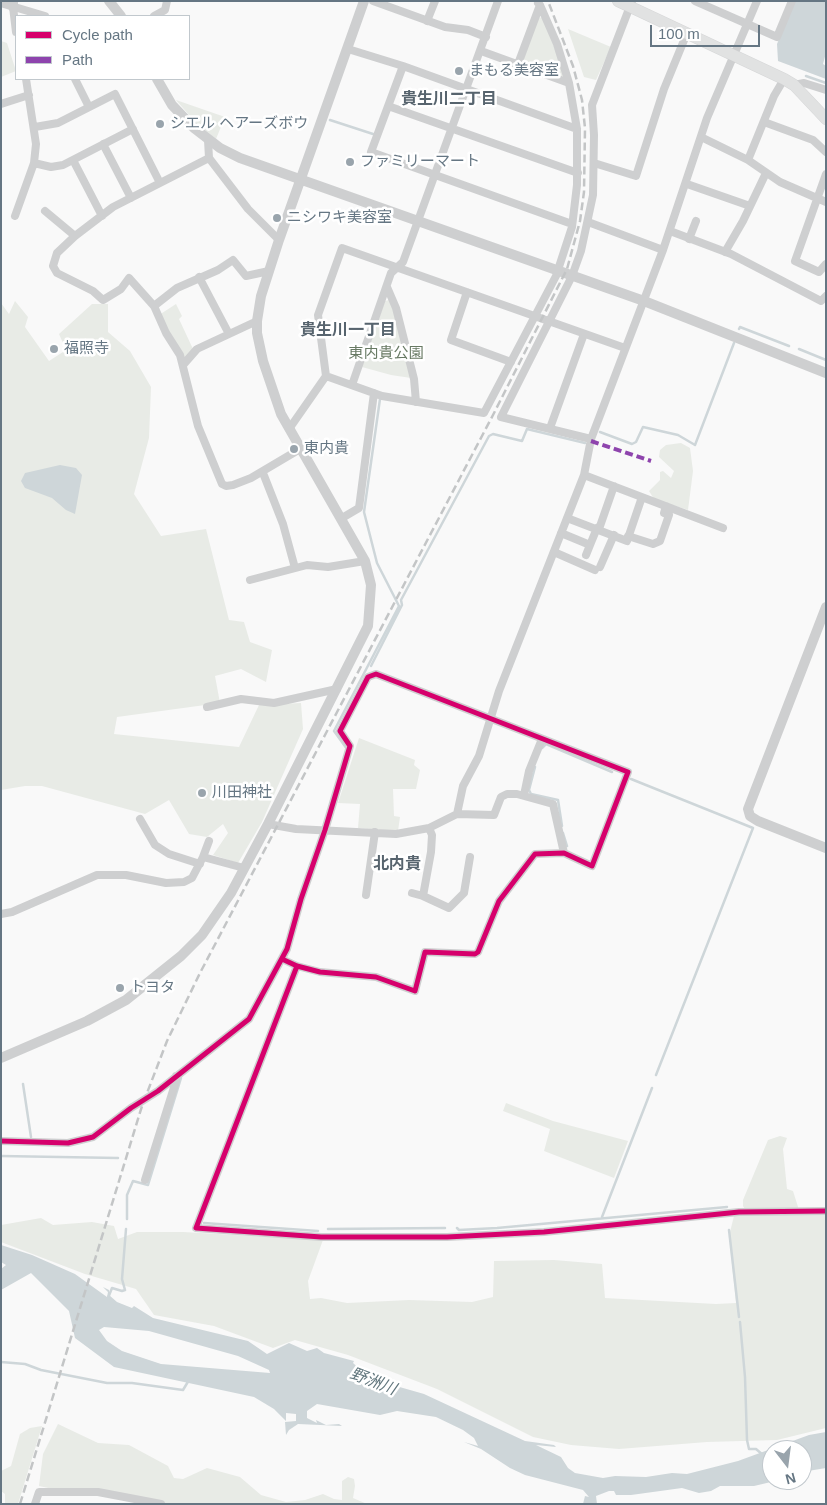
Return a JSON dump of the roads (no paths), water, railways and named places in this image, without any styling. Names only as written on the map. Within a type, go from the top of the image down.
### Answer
[{"type":"main road","points":[[618,1],[631,4],[687,34],[734,54],[789,82],[826,118]]},
{"type":"street","points":[[109,1],[120,15]]},
{"type":"street","points":[[156,15],[165,10],[167,1]]},
{"type":"street","points":[[1,1058],[86,1021],[126,1000],[150,983],[181,956],[202,934],[244,868],[268,824],[361,642],[370,617],[371,585],[365,561],[290,429],[268,376],[259,346],[257,321],[261,296],[279,240],[364,1]]},
{"type":"street","points":[[373,1],[427,21],[486,37]]},
{"type":"street","points":[[427,21],[435,1]]},
{"type":"street","points":[[352,385],[391,273],[403,262],[498,1]]},
{"type":"street","points":[[695,1],[776,37],[792,1]]},
{"type":"street","points":[[457,814],[463,786],[480,756],[490,718],[584,475],[591,439],[670,232],[701,137],[757,1]]},
{"type":"street","points":[[1,2],[13,4],[42,15]]},
{"type":"street","points":[[518,64],[539,3]]},
{"type":"street","points":[[326,376],[374,394],[484,413],[536,317],[558,271],[572,224],[578,174],[577,129],[569,83],[557,44],[539,3]]},
{"type":"street","points":[[13,4],[15,23]]},
{"type":"street","points":[[591,439],[501,417],[572,276],[588,222],[593,195],[592,105],[631,4]]},
{"type":"street","points":[[594,162],[636,176],[664,89],[687,34]]},
{"type":"street","points":[[348,49],[466,88],[577,129]]},
{"type":"street","points":[[481,51],[569,83]]},
{"type":"street","points":[[403,66],[371,152],[572,224]]},
{"type":"street","points":[[15,216],[34,163],[35,127],[26,80]]},
{"type":"street","points":[[76,80],[89,107]]},
{"type":"street","points":[[158,80],[177,112],[208,140],[240,158],[644,301],[826,373]]},
{"type":"street","points":[[748,160],[764,122],[789,82],[804,83],[826,90]]},
{"type":"street","points":[[35,127],[58,123],[115,94],[160,183]]},
{"type":"street","points":[[1,104],[29,95]]},
{"type":"street","points":[[388,106],[578,174]]},
{"type":"street","points":[[764,122],[813,140],[826,152]]},
{"type":"street","points":[[34,163],[57,166],[133,129]]},
{"type":"street","points":[[701,137],[748,160],[780,182],[826,202]]},
{"type":"street","points":[[208,140],[209,158],[248,210],[279,240]]},
{"type":"street","points":[[103,144],[130,198]]},
{"type":"street","points":[[209,158],[130,198],[102,216],[75,236],[57,253],[53,260],[53,266],[56,273],[93,291],[103,300],[121,289],[129,278],[154,306],[183,365],[198,426],[220,482],[226,486],[233,485],[263,473],[300,449]]},
{"type":"street","points":[[72,160],[102,216]]},
{"type":"street","points":[[725,252],[766,173]]},
{"type":"street","points":[[826,174],[795,261],[819,272],[826,264]]},
{"type":"street","points":[[687,184],[750,206]]},
{"type":"street","points":[[44,211],[75,236]]},
{"type":"street","points":[[689,239],[696,221]]},
{"type":"street","points":[[588,222],[663,250]]},
{"type":"street","points":[[670,232],[725,252],[821,301],[826,296]]},
{"type":"street","points":[[290,429],[326,376],[318,315],[342,248],[625,348]]},
{"type":"street","points":[[154,306],[176,288],[218,270],[233,260],[246,276],[269,271]]},
{"type":"street","points":[[199,277],[229,334]]},
{"type":"street","points":[[387,287],[396,308],[414,379],[416,402]]},
{"type":"street","points":[[467,292],[451,340],[511,362]]},
{"type":"street","points":[[183,365],[197,349],[257,321]]},
{"type":"street","points":[[550,428],[584,334]]},
{"type":"street","points":[[342,518],[359,508],[374,394]]},
{"type":"street","points":[[263,473],[286,532],[295,568]]},
{"type":"street","points":[[584,475],[723,528]]},
{"type":"street","points":[[586,555],[614,486]]},
{"type":"street","points":[[568,518],[598,528],[627,541],[642,497]]},
{"type":"street","points":[[628,536],[653,544],[660,542],[669,515],[664,513],[666,506]]},
{"type":"street","points":[[561,533],[590,545]]},
{"type":"street","points":[[554,552],[597,569],[614,535]]},
{"type":"street","points":[[250,580],[307,566],[328,567],[365,561]]},
{"type":"street","points":[[826,607],[748,809],[750,816],[758,822],[826,848]]},
{"type":"street","points":[[1,1141],[68,1142],[93,1137],[249,1019],[282,959],[325,830],[350,746],[340,731],[368,677],[376,674],[628,772],[592,866],[564,853],[535,854],[499,901],[475,954],[425,952],[415,991],[382,978],[343,976],[298,966],[282,959]]},
{"type":"street","points":[[207,707],[241,699],[274,703],[337,689]]},
{"type":"street","points":[[524,795],[529,771],[542,739]]},
{"type":"street","points":[[268,824],[325,830],[396,834],[429,828],[457,814],[494,814],[504,795],[524,795],[553,804],[564,853]]},
{"type":"street","points":[[140,819],[155,845],[169,854],[244,868]]},
{"type":"street","points":[[424,896],[431,852],[432,835],[429,828]]},
{"type":"street","points":[[366,895],[376,832]]},
{"type":"street","points":[[1,914],[12,912],[97,875],[126,874],[176,883],[192,878],[209,841]]},
{"type":"street","points":[[412,893],[424,896],[449,908],[464,893],[470,857]]},
{"type":"street","points":[[298,966],[196,1228],[322,1237],[447,1237],[544,1232],[739,1212],[826,1211]]},
{"type":"street","points":[[145,1180],[176,1076]]},
{"type":"street","points":[[36,1504],[39,1492],[98,1492],[161,1504]]},
{"type":"water","points":[[795,1],[826,1],[826,53],[823,64],[826,66],[826,79],[778,61],[777,44]]},
{"type":"water","points":[[60,465],[76,468],[82,475],[75,514],[66,510],[52,498],[25,488],[21,481],[25,473]]},
{"type":"water","name":"野洲川","points":[[1,1245],[32,1255],[75,1274],[107,1297],[108,1292],[103,1287],[109,1290],[109,1295],[117,1302],[132,1308],[134,1306],[153,1318],[248,1341],[267,1354],[289,1343],[307,1351],[317,1348],[324,1353],[354,1361],[353,1363],[362,1371],[389,1384],[424,1394],[525,1441],[554,1445],[556,1447],[536,1445],[561,1457],[568,1468],[575,1473],[603,1478],[615,1476],[646,1477],[672,1473],[687,1474],[738,1461],[762,1452],[762,1484],[754,1486],[720,1486],[711,1491],[699,1493],[682,1488],[631,1495],[616,1495],[614,1491],[609,1491],[596,1496],[597,1504],[583,1504],[585,1496],[589,1497],[583,1490],[525,1475],[510,1468],[481,1449],[464,1442],[478,1446],[474,1438],[463,1430],[436,1417],[397,1411],[380,1415],[317,1404],[307,1411],[307,1418],[317,1423],[316,1420],[326,1425],[339,1424],[342,1426],[298,1424],[289,1430],[286,1435],[285,1422],[296,1421],[296,1414],[286,1413],[286,1421],[274,1409],[254,1397],[114,1367],[75,1338],[69,1311],[31,1273],[1,1290],[1,1269],[6,1265],[1,1262]],"holes":[[[104,1327],[149,1331],[238,1356],[269,1370],[270,1373],[161,1364],[122,1351],[107,1341],[99,1330]]]},
{"type":"water","points":[[826,1432],[826,1468],[812,1470],[812,1440],[795,1440]]},
{"type":"waterway","points":[[806,76],[826,83]]},
{"type":"waterway","points":[[330,120],[373,134]]},
{"type":"waterway","points":[[739,329],[740,327],[789,346]]},
{"type":"waterway","points":[[600,432],[632,444],[636,442],[643,427],[678,435],[695,445],[734,343]]},
{"type":"waterway","points":[[799,349],[826,360]]},
{"type":"waterway","points":[[347,749],[334,731],[399,606],[377,563],[364,512],[380,399]]},
{"type":"waterway","points":[[371,666],[402,605],[401,600],[489,436],[493,434],[522,441],[527,429],[585,443]]},
{"type":"waterway","points":[[542,748],[546,744],[612,772]]},
{"type":"waterway","points":[[535,767],[529,790],[531,794],[558,800],[562,826]]},
{"type":"waterway","points":[[631,779],[753,828],[656,1075]]},
{"type":"waterway","points":[[563,833],[567,846]]},
{"type":"waterway","points":[[127,1219],[127,1195],[133,1181],[148,1185],[181,1078]]},
{"type":"waterway","points":[[23,1084],[31,1137]]},
{"type":"waterway","points":[[602,1217],[652,1088]]},
{"type":"waterway","points":[[1,1156],[118,1158]]},
{"type":"waterway","points":[[457,1228],[459,1230],[497,1228],[727,1207]]},
{"type":"waterway","points":[[204,1223],[318,1231]]},
{"type":"waterway","points":[[328,1229],[445,1228]]},
{"type":"waterway","points":[[108,1298],[112,1288],[125,1290],[122,1279],[126,1229]]},
{"type":"waterway","points":[[729,1230],[739,1317]]},
{"type":"waterway","points":[[740,1322],[745,1377],[747,1440],[749,1449],[756,1449],[762,1454]]},
{"type":"waterway","points":[[1,1362],[25,1364],[41,1370],[107,1383],[132,1383],[183,1390],[189,1380]]},
{"type":"railway","points":[[20,1504],[142,1106],[167,1041],[200,973],[493,415],[567,269],[580,221],[584,192],[585,128],[582,100],[573,66],[548,1]]},
{"type":"place","name":"まもる美容室","points":[[459,71]]},
{"type":"place","name":"シエル ヘアーズボウ","points":[[160,124]]},
{"type":"place","name":"ファミリーマート","points":[[350,162]]},
{"type":"place","name":"ニシワキ美容室","points":[[277,218]]},
{"type":"place","name":"福照寺","points":[[54,349]]},
{"type":"place","name":"東内貴","points":[[294,449]]},
{"type":"place","name":"川田神社","points":[[202,793]]},
{"type":"place","name":"トヨタ","points":[[120,988]]},
{"type":"district","name":"貴生川二丁目","points":[[449,100]]},
{"type":"district","name":"貴生川一丁目","points":[[348,331]]},
{"type":"district","name":"北内貴","points":[[397,865]]},
{"type":"park label","name":"東内貴公園","points":[[386,354]]}]
